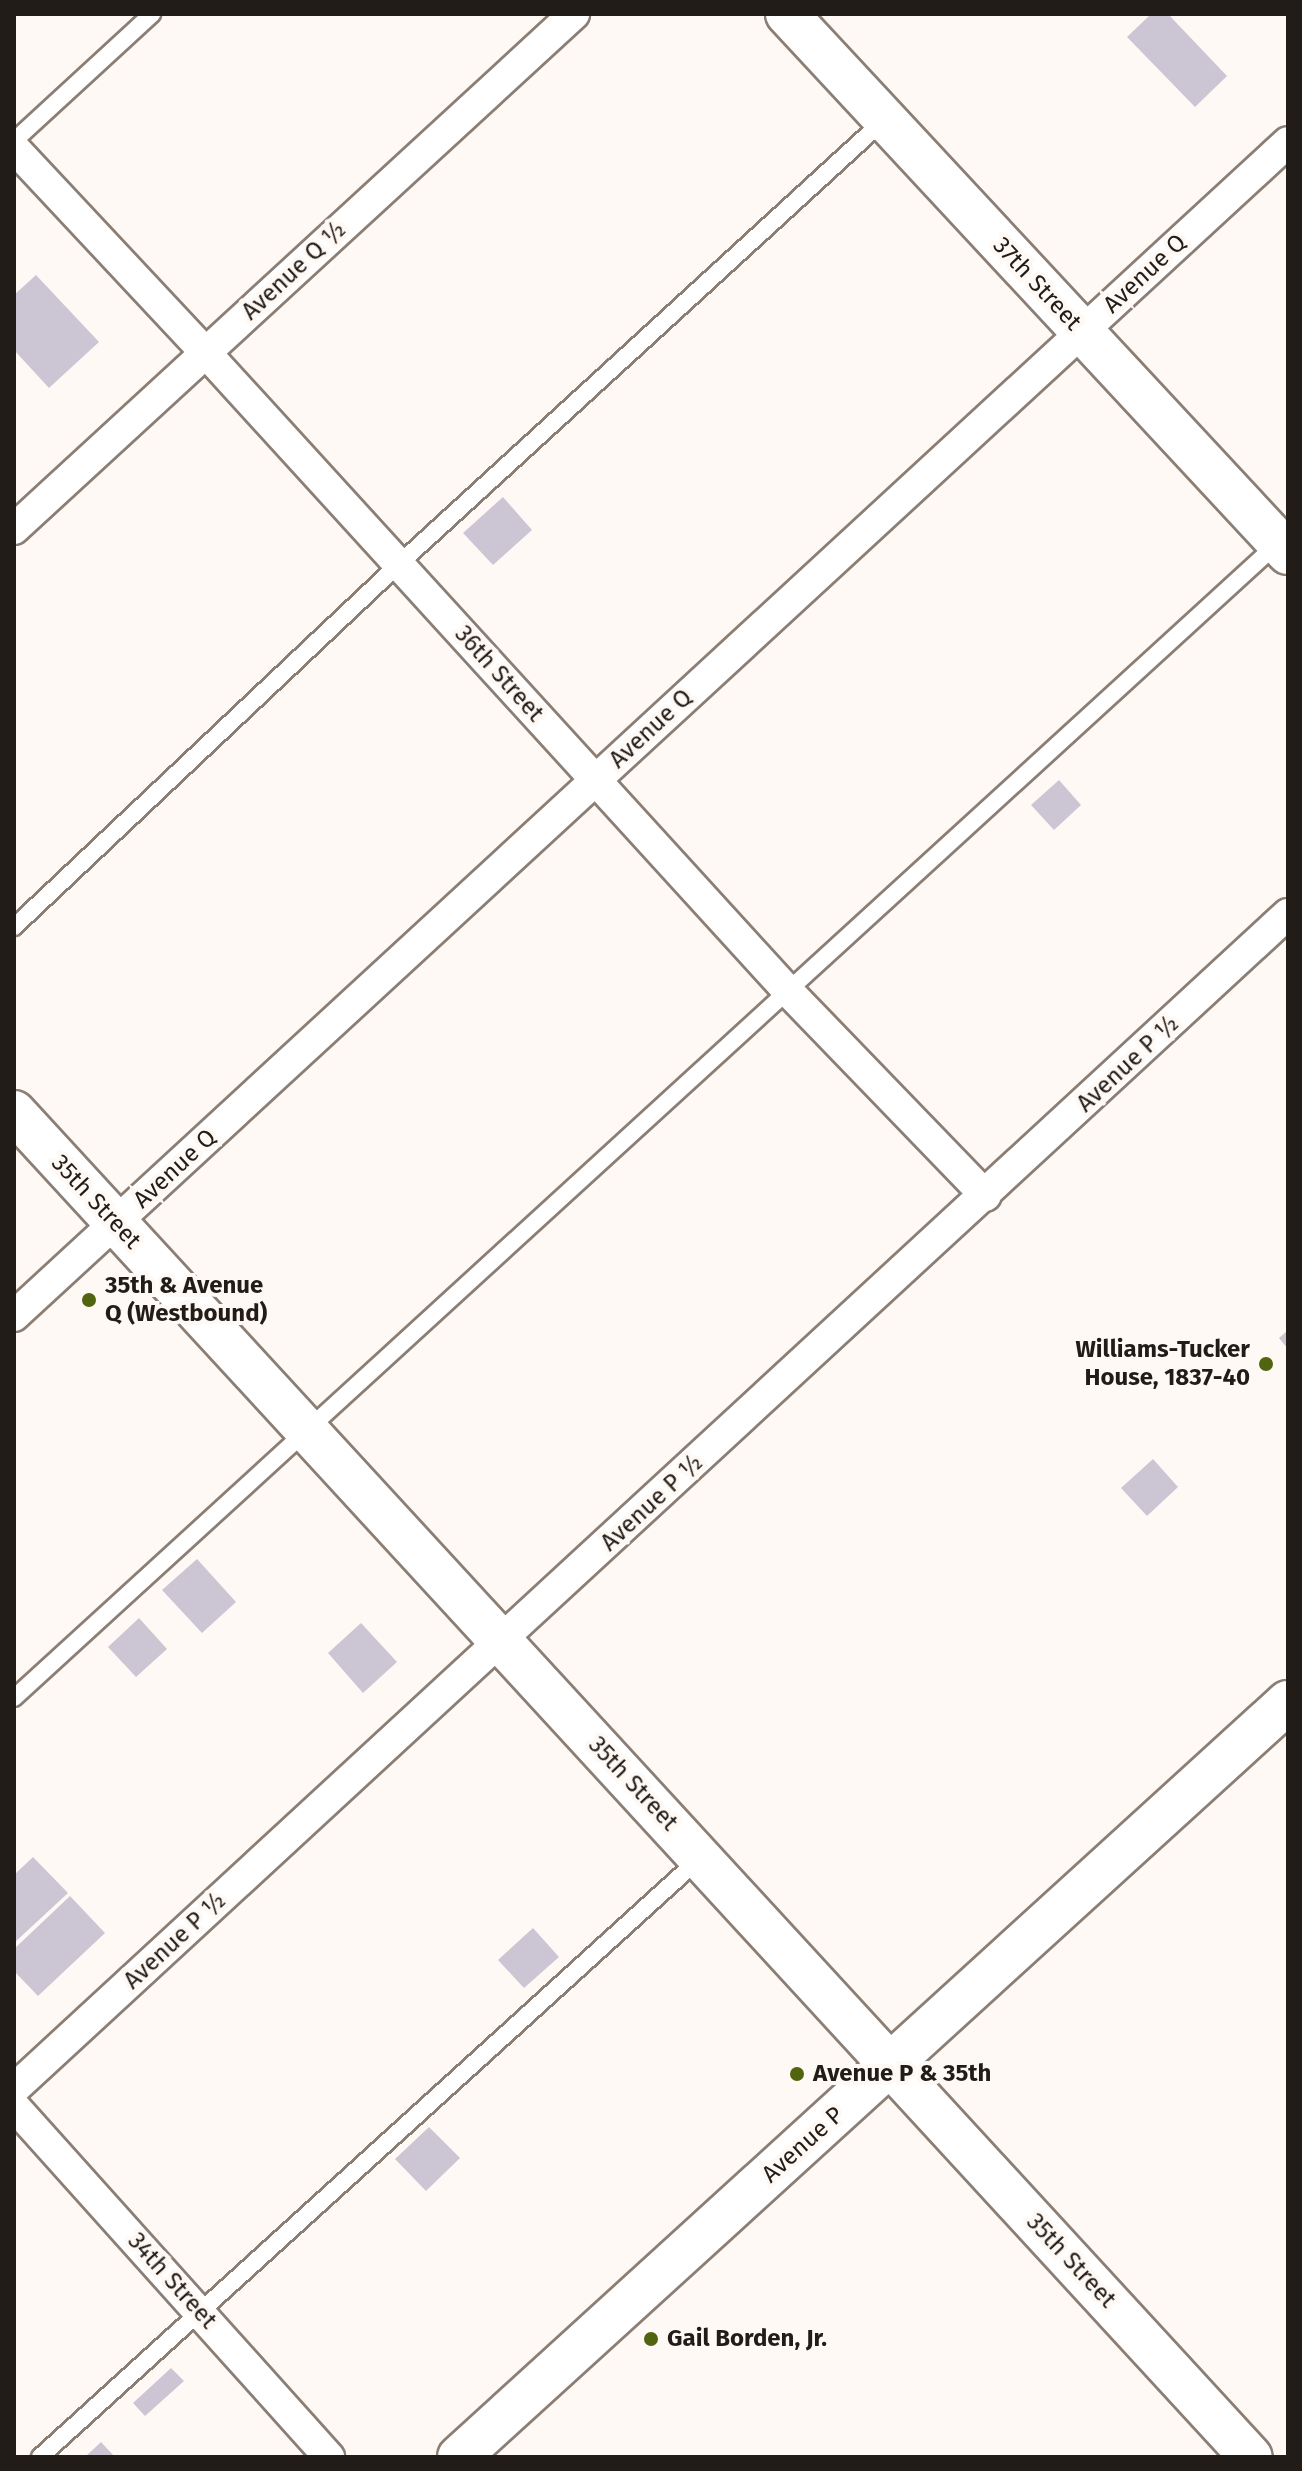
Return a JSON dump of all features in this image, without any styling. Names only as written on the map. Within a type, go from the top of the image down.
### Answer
[{"type":"main road","name":"37th Street","points":[[787,14],[1082,332],[1285,543]]},
{"type":"main road","name":"35th Street","points":[[14,1112],[1251,2457]]},
{"type":"main road","name":"Avenue P","points":[[459,2457],[1288,1702]]},
{"type":"street","name":"Avenue Q ½","points":[[14,529],[574,14]]},
{"type":"street","name":"Avenue Q","points":[[14,1316],[1288,142]]},
{"type":"street","name":"36th Street","points":[[14,148],[206,353],[787,990],[986,1196]]},
{"type":"street","name":"Avenue P ½","points":[[14,2089],[986,1196],[1288,914]]},
{"type":"street","name":"34th Street","points":[[14,2106],[329,2457]]},
{"type":"lane","points":[[14,141],[152,14]]},
{"type":"lane","points":[[14,927],[399,564],[884,120]]},
{"type":"lane","points":[[14,1698],[787,990],[1285,543]]},
{"type":"lane","points":[[40,2457],[701,1858]]},
{"type":"building","points":[[1151,14],[1168,14],[1227,76],[1195,107],[1127,37]]},
{"type":"building","points":[[36,275],[99,342],[49,388],[14,350],[14,295]]},
{"type":"building","points":[[503,497],[532,530],[493,565],[463,533]]},
{"type":"building","points":[[1059,780],[1081,805],[1054,830],[1031,805]]},
{"type":"building","points":[[1288,1330],[1288,1349],[1279,1338]]},
{"type":"building","points":[[1153,1459],[1178,1487],[1147,1516],[1121,1488]]},
{"type":"building","points":[[197,1559],[236,1602],[202,1633],[162,1590]]},
{"type":"building","points":[[139,1618],[167,1649],[136,1677],[108,1647]]},
{"type":"building","points":[[361,1623],[397,1662],[363,1693],[328,1653]]},
{"type":"building","points":[[33,1857],[68,1893],[14,1943],[14,1875]]},
{"type":"building","points":[[70,1896],[105,1933],[38,1996],[14,1971],[14,1949]]},
{"type":"building","points":[[533,1928],[559,1957],[524,1988],[498,1960]]},
{"type":"building","points":[[429,2127],[460,2158],[426,2191],[395,2159]]},
{"type":"building","points":[[171,2368],[184,2381],[145,2416],[133,2403]]},
{"type":"building","points":[[101,2442],[115,2457],[85,2457]]},
{"type":"place","name":"35th & Avenue Q (Westbound)","points":[[89,1300]]},
{"type":"place","name":"Williams-Tucker House, 1837-40","points":[[1266,1364]]},
{"type":"place","name":"Avenue P & 35th","points":[[797,2074]]},
{"type":"place","name":"Gail Borden, Jr.","points":[[651,2339]]}]
